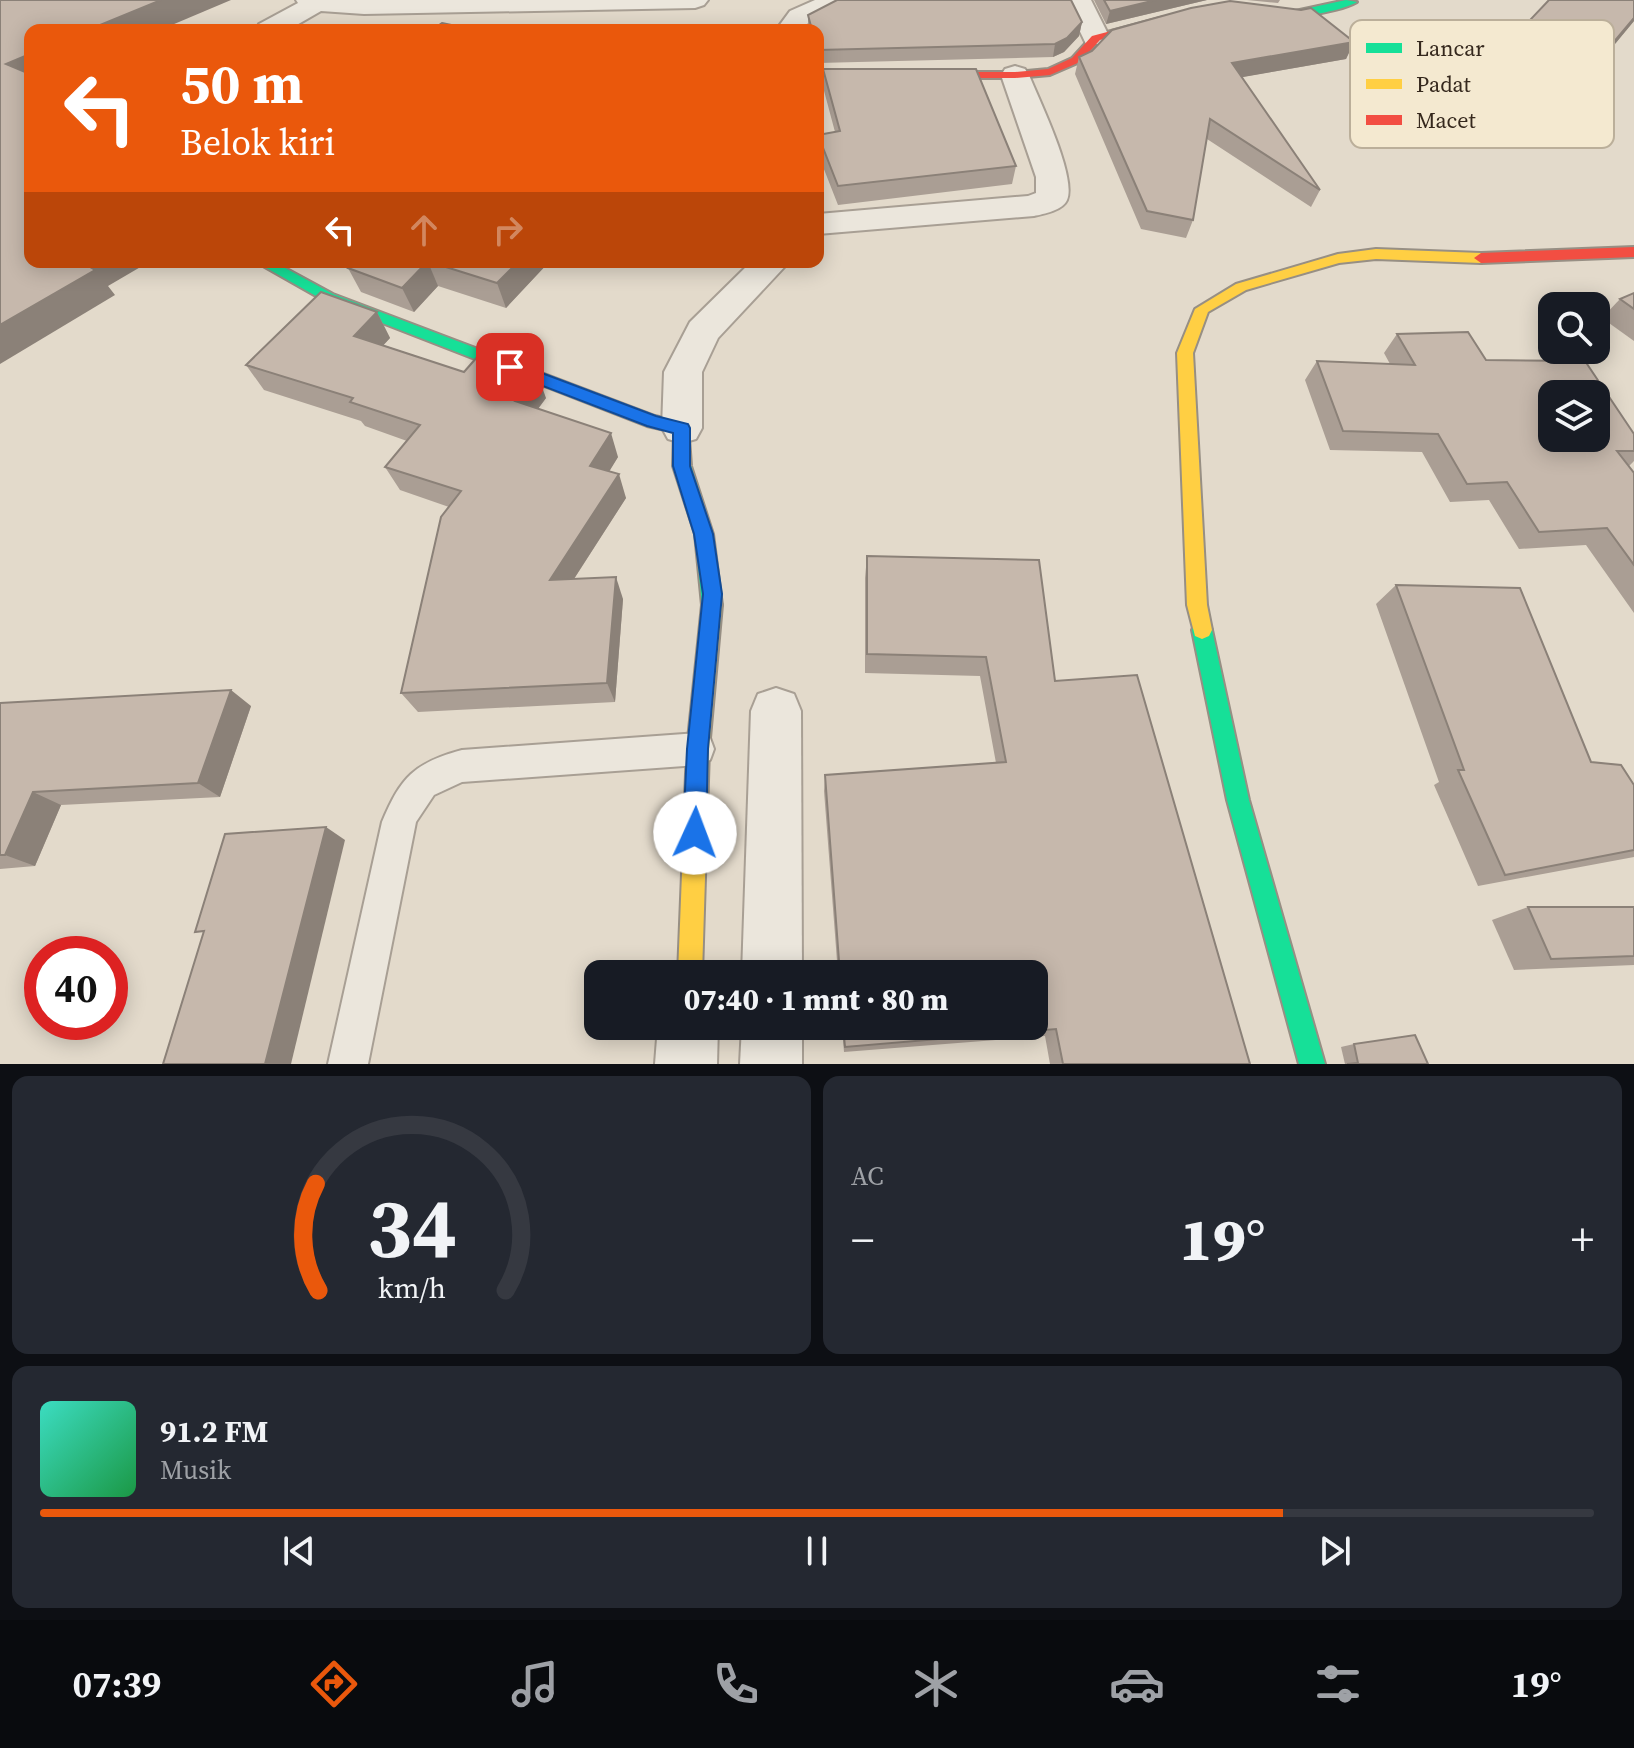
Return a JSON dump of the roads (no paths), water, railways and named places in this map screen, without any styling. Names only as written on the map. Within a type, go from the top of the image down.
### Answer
[{"type":"street","points":[[278,24],[312,2],[378,6],[695,0]]},
{"type":"street","points":[[795,24],[808,12],[837,0]]},
{"type":"street","points":[[1078,0],[1096,38]]},
{"type":"street","points":[[1239,4],[1294,16],[1352,2]]},
{"type":"street","points":[[824,75],[1015,75],[1050,72],[1076,60],[1096,38],[1182,15]]},
{"type":"street","points":[[824,224],[1034,206],[1052,198],[1052,177],[1015,75]]},
{"type":"street","points":[[1312,1064],[1238,800],[1197,605],[1185,353],[1202,309],[1241,287],[1338,259],[1376,254],[1442,258],[1542,258],[1634,252]]},
{"type":"street","points":[[274,268],[328,297],[393,324],[653,422],[682,428]]},
{"type":"street","points":[[690,960],[698,749],[713,594],[704,534],[682,466],[683,372],[703,331],[766,268]]},
{"type":"street","points":[[772,960],[776,711]]},
{"type":"street","points":[[686,1064],[687,1040]]},
{"type":"street","points":[[771,1064],[772,1040]]},
{"type":"lane","points":[[348,1064],[399,822],[408,797],[423,781],[437,772],[462,766],[698,749]]}]
